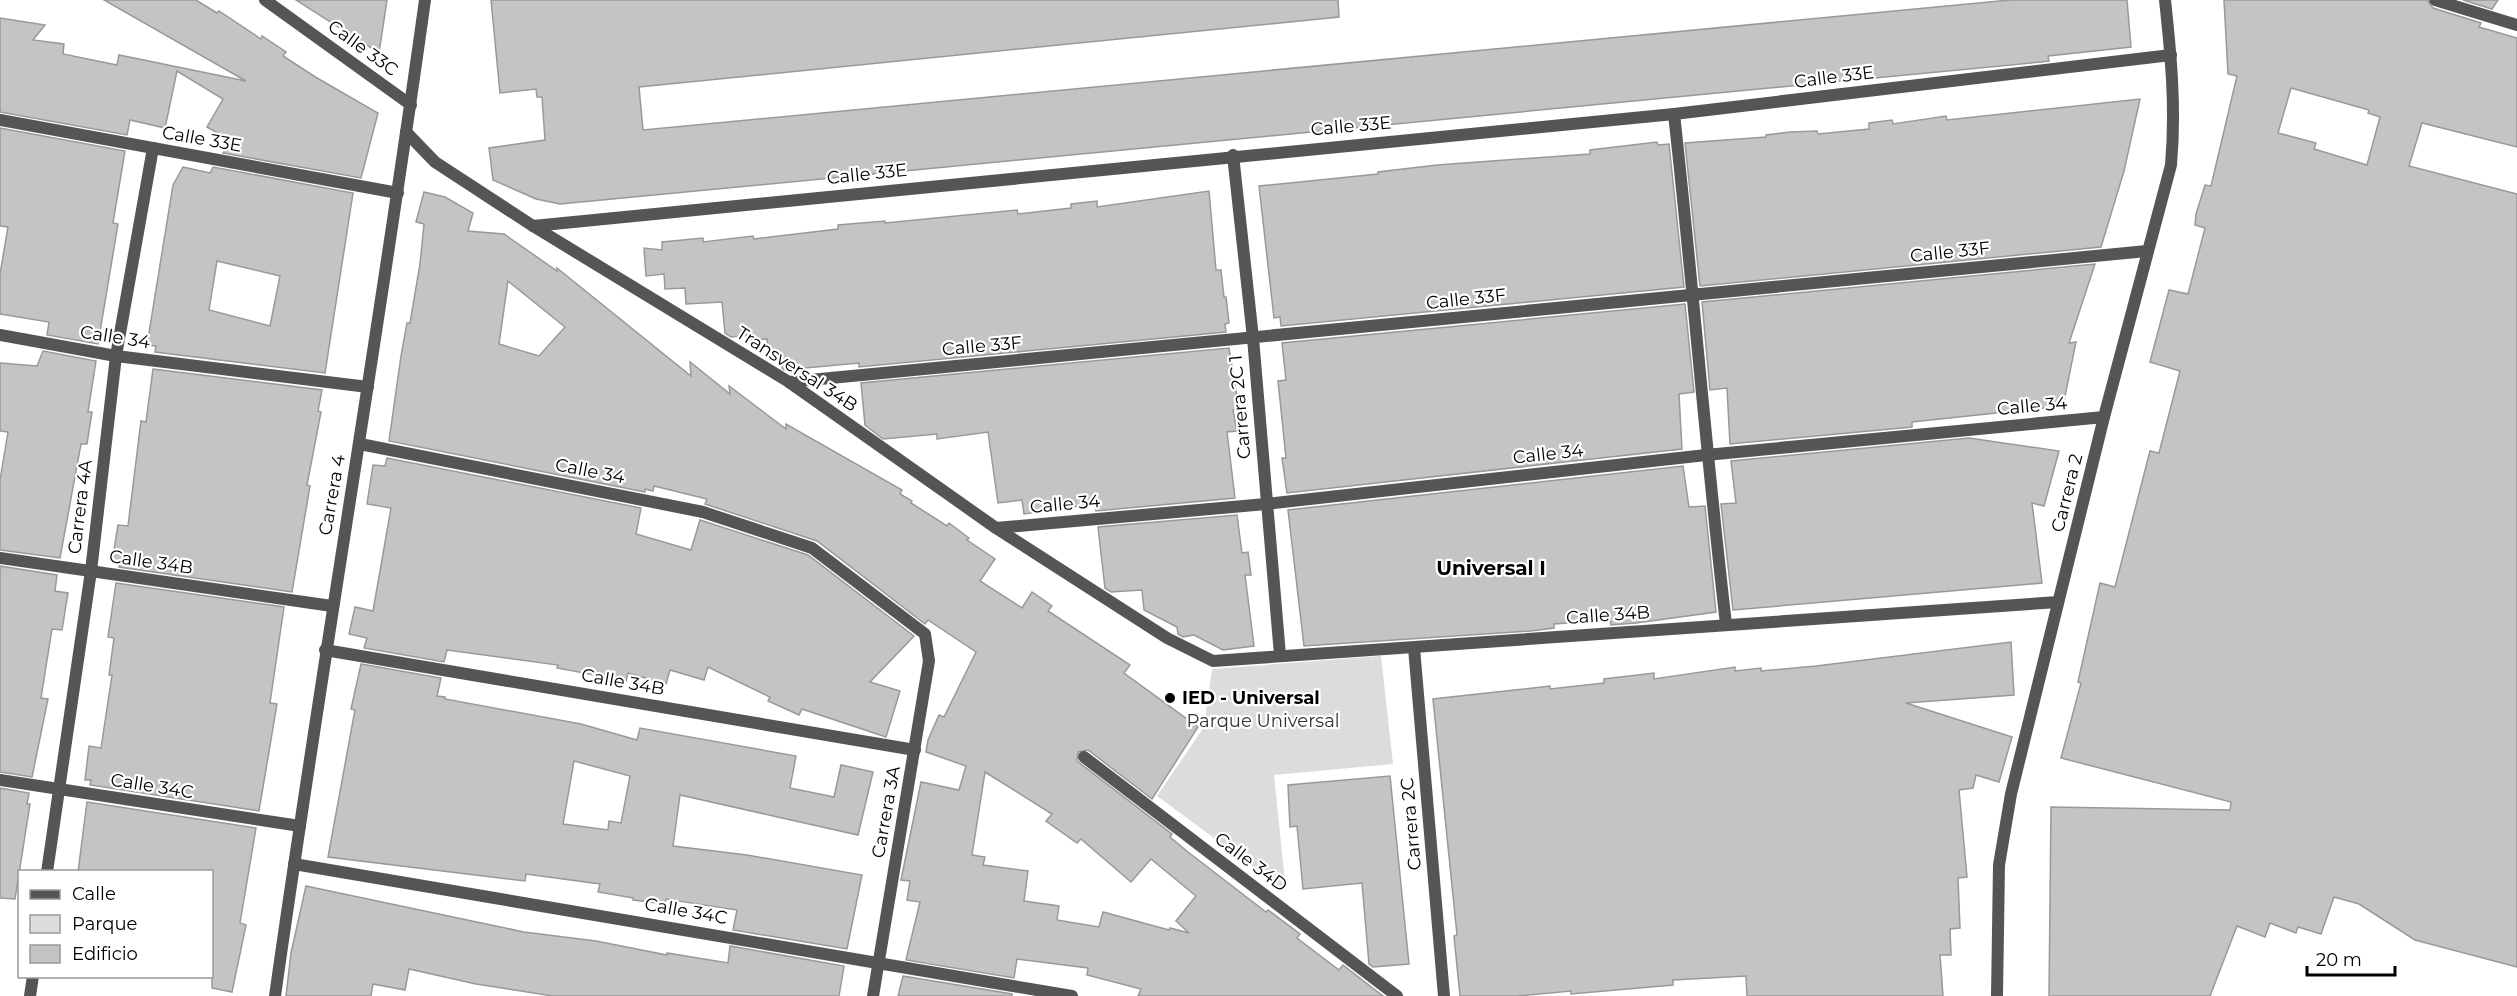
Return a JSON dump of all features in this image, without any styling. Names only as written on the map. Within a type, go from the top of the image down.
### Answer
[{"type":"street","name":"Calle 33C","points":[[265,0],[411,105]]},
{"type":"street","name":"Carrera 4","points":[[275,996],[325,650],[360,444],[425,0]]},
{"type":"street","name":"Carrera 2","points":[[1997,996],[1999,865],[2018,764],[2146,251],[2171,165],[2174,129],[2171,55],[2165,0]]},
{"type":"street","points":[[2435,0],[2517,26]]},
{"type":"street","name":"Calle 33E","points":[[533,226],[1674,114],[2171,55]]},
{"type":"street","points":[[1674,114],[1695,294],[1706,454],[1726,624]]},
{"type":"street","name":"Calle 33E","points":[[0,120],[398,193]]},
{"type":"street","name":"Transversal 34B","points":[[406,132],[435,162],[533,226],[789,382],[996,528],[1167,638]]},
{"type":"street","name":"Carrera 4A","points":[[47,870],[91,571],[116,356],[153,148]]},
{"type":"street","name":"Carrera 2C 1","points":[[1233,156],[1253,338],[1280,655]]},
{"type":"street","name":"Calle 33F","points":[[789,382],[2146,251]]},
{"type":"street","name":"Calle 34","points":[[0,335],[116,356],[368,387]]},
{"type":"street","name":"Calle 34","points":[[996,528],[1266,504],[1706,454],[2104,417]]},
{"type":"street","name":"Calle 34","points":[[360,444],[703,512],[812,548],[926,634]]},
{"type":"street","name":"Calle 34B","points":[[0,558],[332,606]]},
{"type":"street","name":"Calle 34B","points":[[1167,638],[1213,661],[2058,602]]},
{"type":"street","name":"Carrera 3A","points":[[873,996],[929,661],[926,634]]},
{"type":"street","name":"Carrera 2C","points":[[1414,648],[1444,996]]},
{"type":"street","name":"Calle 34B","points":[[325,650],[915,750]]},
{"type":"street","name":"Calle 34D","points":[[1084,757],[1397,996]]},
{"type":"street","name":"Calle 34C","points":[[0,780],[300,826]]},
{"type":"street","name":"Calle 34C","points":[[294,864],[1072,996]]},
{"type":"street","points":[[30,996],[33,978]]},
{"type":"green space","name":"Parque Universal","points":[[1381,656],[1393,764],[1274,775],[1286,891],[1157,796],[1204,727],[1212,669]]},
{"type":"building","points":[[104,0],[196,0],[217,13],[219,11],[261,39],[262,36],[286,52],[283,56],[378,113],[361,178],[223,153],[231,141],[207,127],[223,99],[177,71],[165,128],[130,120],[127,135],[0,112],[0,18],[45,25],[33,40],[64,44],[63,54],[117,65],[119,55],[246,81]]},
{"type":"building","points":[[296,0],[387,0],[379,53]]},
{"type":"building","points":[[491,0],[1338,0],[1339,17],[639,87],[643,130],[2010,0],[2127,0],[2131,47],[2048,56],[2049,61],[2041,62],[560,204],[536,199],[493,180],[489,148],[545,140],[542,97],[537,97],[536,89],[500,93]]},
{"type":"building","points":[[2224,0],[2427,0],[2433,8],[2481,23],[2479,27],[2517,38],[2517,147],[2422,123],[2409,166],[2517,194],[2517,967],[2415,940],[2359,904],[2334,897],[2321,934],[2298,927],[2296,933],[2270,923],[2265,937],[2237,926],[2210,996],[2049,996],[2051,807],[2230,810],[2231,802],[2061,758],[2081,683],[2078,682],[2100,583],[2115,587],[2150,451],[2159,453],[2180,371],[2150,362],[2169,290],[2188,294],[2205,228],[2195,225],[2196,214],[2205,185],[2211,186],[2237,76],[2228,74]],"holes":[[[2291,88],[2369,110],[2368,113],[2380,117],[2367,165],[2314,149],[2316,143],[2278,133]]]},
{"type":"building","points":[[2463,0],[2498,0],[2492,9]]},
{"type":"building","points":[[2140,99],[2124,171],[2101,247],[1700,286],[1685,143],[1766,137],[1766,135],[1790,132],[1817,131],[1818,134],[1869,129],[1869,123],[1892,120],[1893,124],[1946,116],[1947,120]]},
{"type":"building","points":[[0,128],[125,151],[113,223],[118,224],[98,344],[47,335],[49,322],[0,314],[0,274],[8,227],[0,226]]},
{"type":"building","points":[[1657,142],[1658,145],[1669,144],[1684,287],[1281,326],[1280,317],[1274,318],[1259,186],[1378,174],[1378,172],[1437,165],[1590,154],[1590,150]]},
{"type":"building","points":[[183,167],[210,173],[213,167],[353,193],[325,373],[155,352],[156,346],[147,345],[173,185]],"holes":[[[217,261],[280,276],[270,326],[209,310]]]},
{"type":"building","points":[[1209,191],[1216,270],[1221,270],[1224,297],[1226,297],[1229,323],[1225,324],[1226,332],[859,367],[859,363],[784,370],[781,355],[768,356],[767,339],[751,340],[751,335],[731,337],[725,333],[722,302],[686,304],[685,288],[665,289],[664,274],[646,276],[644,248],[662,250],[662,242],[703,238],[703,242],[753,236],[754,239],[838,229],[838,225],[885,221],[885,223],[1017,210],[1018,214],[1071,208],[1071,204],[1097,201],[1097,207]]},
{"type":"building","points":[[424,192],[445,197],[473,213],[468,231],[504,234],[557,271],[557,268],[691,376],[690,362],[730,394],[729,386],[786,429],[786,424],[902,490],[900,494],[912,501],[911,503],[947,526],[949,523],[969,538],[967,540],[995,559],[980,581],[1022,608],[1032,592],[1052,606],[1048,611],[1130,665],[1124,673],[1198,727],[1152,799],[1088,750],[1078,752],[1077,761],[1172,834],[1170,837],[1188,852],[1266,912],[1268,910],[1300,934],[1297,938],[1339,970],[1343,965],[1383,996],[1138,996],[1141,989],[1087,975],[1088,968],[1017,959],[1014,978],[906,960],[920,902],[907,900],[910,881],[901,880],[921,782],[959,790],[966,766],[926,752],[928,740],[939,715],[944,717],[976,652],[928,620],[925,624],[817,541],[705,504],[707,499],[654,486],[653,491],[645,489],[645,492],[389,441],[401,356],[407,323],[410,323],[420,264],[424,224],[416,222]],"holes":[[[508,281],[565,327],[539,356],[499,344]],[[985,772],[1052,814],[1046,821],[1077,843],[1081,839],[1131,882],[1151,859],[1196,896],[1176,921],[1189,933],[1170,928],[1169,930],[1103,912],[1099,927],[1057,920],[1059,906],[1024,901],[1028,871],[983,865],[985,857],[972,855]]]},
{"type":"building","points":[[2095,264],[2069,343],[2076,342],[2063,406],[1912,422],[1912,427],[1730,444],[1727,388],[1710,390],[1702,302]]},
{"type":"building","points":[[1685,304],[1694,392],[1679,394],[1682,449],[1287,493],[1282,458],[1286,458],[1278,381],[1286,380],[1282,343]]},
{"type":"building","points":[[1229,348],[1239,409],[1233,410],[1237,431],[1227,432],[1235,498],[1096,511],[1095,504],[1024,514],[1022,500],[998,503],[988,432],[937,439],[937,434],[883,439],[865,425],[861,383]]},
{"type":"building","points":[[43,351],[96,361],[88,412],[92,412],[87,444],[81,444],[60,558],[0,550],[0,480],[8,432],[0,431],[0,363],[37,366]]},
{"type":"building","points":[[153,369],[322,390],[318,411],[321,412],[307,485],[310,486],[292,592],[119,567],[119,563],[112,562],[118,525],[128,526],[141,421],[146,422]]},
{"type":"building","points":[[1969,438],[2059,451],[2044,506],[2032,503],[2042,583],[1733,610],[1721,504],[1736,503],[1731,461]]},
{"type":"building","points":[[387,458],[641,508],[636,534],[691,550],[700,520],[808,555],[914,636],[870,682],[900,691],[886,737],[802,709],[799,715],[768,701],[770,697],[708,667],[704,680],[670,670],[666,684],[628,673],[626,681],[557,668],[558,665],[447,650],[444,662],[364,648],[367,638],[349,634],[355,607],[373,611],[391,508],[367,504],[373,465],[385,466]]},
{"type":"building","points":[[1683,466],[1689,507],[1705,506],[1716,612],[1636,623],[1611,625],[1610,620],[1554,624],[1554,628],[1531,631],[1304,646],[1288,510]]},
{"type":"building","points":[[1237,515],[1242,553],[1248,552],[1251,575],[1245,575],[1254,646],[1223,650],[1194,635],[1183,637],[1178,634],[1177,627],[1144,610],[1142,590],[1111,592],[1105,588],[1098,527]]},
{"type":"building","points":[[0,566],[57,575],[55,591],[68,593],[62,630],[52,629],[41,698],[48,699],[32,777],[0,772]]},
{"type":"building","points":[[116,583],[284,607],[270,703],[277,704],[259,811],[90,785],[91,780],[85,780],[89,746],[101,748],[112,675],[109,675],[114,638],[108,637]]},
{"type":"building","points":[[2011,642],[2014,695],[1906,703],[2012,737],[1999,782],[1976,775],[1973,788],[1959,790],[1967,877],[1958,878],[1960,928],[1950,929],[1951,955],[1940,955],[1943,996],[1747,996],[1746,976],[1673,980],[1673,985],[1571,994],[1571,991],[1518,996],[1460,996],[1454,936],[1457,935],[1433,699],[1550,686],[1550,689],[1604,683],[1604,679],[1654,673],[1654,679],[1735,667],[1735,671],[1761,668],[1761,671],[1816,666]]},
{"type":"building","points":[[361,664],[441,678],[437,696],[445,697],[445,699],[581,724],[637,740],[640,728],[796,756],[790,788],[834,797],[841,765],[873,772],[858,835],[680,795],[673,846],[747,855],[862,875],[847,949],[733,930],[737,910],[666,899],[665,904],[633,900],[633,898],[598,892],[600,884],[526,874],[525,881],[328,857],[355,710],[351,709]],"holes":[[[574,761],[630,776],[621,823],[609,821],[608,830],[563,824]]]},
{"type":"building","points":[[1390,776],[1409,964],[1373,967],[1369,964],[1362,883],[1303,889],[1297,826],[1290,827],[1288,785]]},
{"type":"building","points":[[0,788],[29,793],[27,804],[30,804],[15,899],[0,898]]},
{"type":"building","points":[[87,802],[256,828],[240,923],[246,925],[232,992],[212,988],[213,870],[78,870]]},
{"type":"building","points":[[306,886],[524,932],[596,941],[667,955],[667,953],[728,963],[730,946],[844,966],[839,996],[553,996],[476,984],[409,969],[405,990],[373,984],[371,996],[286,996],[291,953]]},
{"type":"building","points":[[903,976],[1012,994],[1012,996],[898,996]]},
{"type":"place","name":"IED - Universal","points":[[1170,698]]},
{"type":"district","name":"Universal I","points":[[1491,568]]}]
